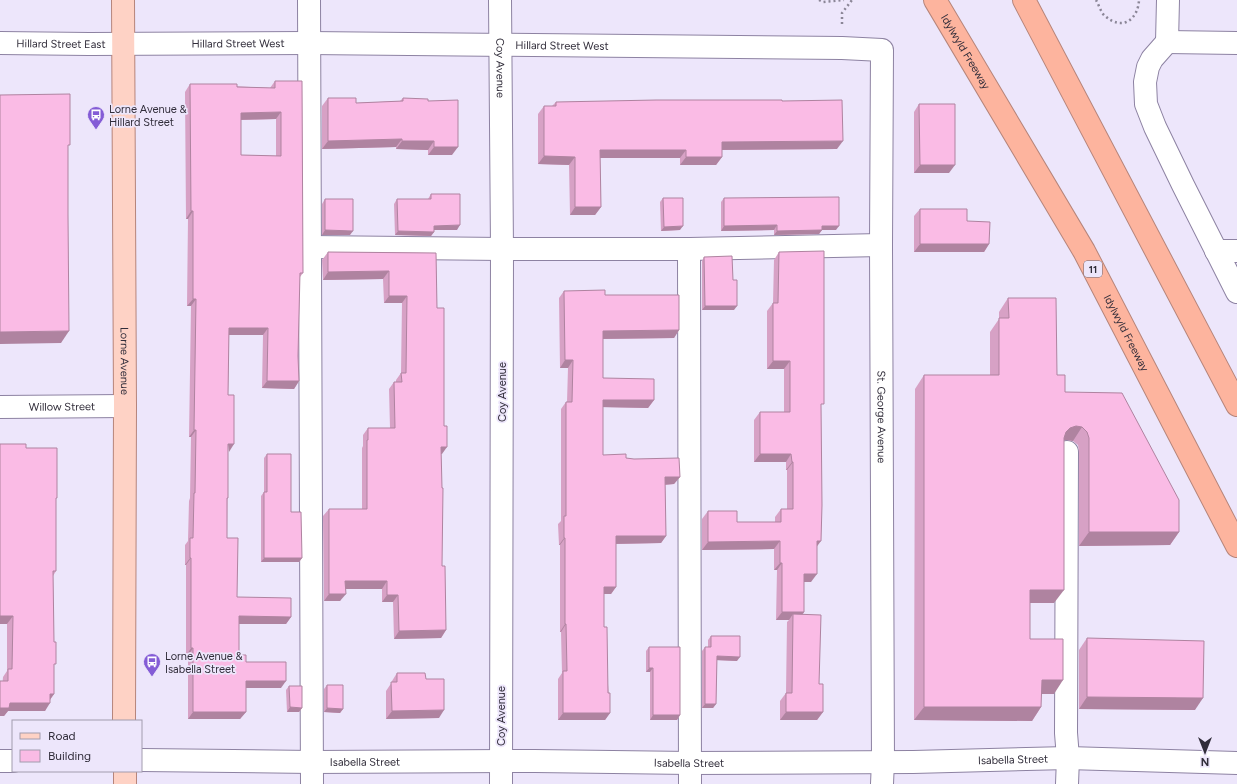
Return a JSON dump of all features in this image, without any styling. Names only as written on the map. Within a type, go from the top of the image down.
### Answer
[{"type":"highway","name":"Idylwyld Freeway","points":[[935,0],[1084,251],[1237,546]]},
{"type":"highway","points":[[1024,0],[1237,405]]},
{"type":"highway","points":[[1028,0],[1036,22]]},
{"type":"main road","name":"Lorne Avenue","points":[[123,0],[125,406],[124,720]]},
{"type":"main road","points":[[124,772],[124,784]]},
{"type":"street","points":[[309,0],[312,784]]},
{"type":"street","name":"Coy Avenue","points":[[500,0],[502,249],[501,784]]},
{"type":"street","points":[[1168,0],[1167,42],[1152,59],[1148,67],[1144,82],[1146,104],[1155,127],[1237,292]]},
{"type":"street","points":[[1167,42],[1237,42]]},
{"type":"street","name":"Hillard Street East","points":[[0,43],[123,44]]},
{"type":"street","name":"Hillard Street West","points":[[123,44],[500,45],[842,48],[882,50]]},
{"type":"street","name":"St. George Avenue","points":[[882,50],[882,784]]},
{"type":"street","points":[[310,247],[689,249],[881,245]]},
{"type":"street","points":[[689,249],[690,784]]},
{"type":"street","points":[[1216,251],[1237,251]]},
{"type":"street","name":"Willow Street","points":[[0,407],[125,406]]},
{"type":"street","points":[[1067,452],[1067,784]]},
{"type":"street","name":"Isabella Street","points":[[142,760],[690,763],[920,762],[1068,758],[1237,763]]},
{"type":"street","points":[[0,761],[12,761]]},
{"type":"path","points":[[819,0],[823,2],[844,0]]},
{"type":"path","points":[[1096,0],[1104,15],[1114,22],[1124,23],[1132,19],[1137,13],[1139,0]]},
{"type":"building","points":[[275,81],[302,81],[303,273],[300,273],[298,356],[299,381],[267,381],[268,328],[229,328],[228,395],[234,395],[234,444],[228,444],[227,538],[238,538],[237,597],[291,598],[291,617],[239,616],[239,655],[246,655],[246,662],[286,662],[286,681],[246,681],[246,712],[193,712],[190,538],[193,538],[195,493],[196,430],[194,430],[196,299],[193,299],[193,211],[191,211],[190,84],[237,84],[237,87],[275,88]],"holes":[[[281,112],[281,156],[241,155],[241,113]]]},
{"type":"building","points":[[70,94],[70,145],[68,145],[69,331],[0,332],[0,95]]},
{"type":"building","points":[[328,98],[356,98],[356,103],[403,101],[403,98],[428,99],[428,101],[458,100],[458,147],[434,147],[434,141],[402,141],[402,139],[328,141]]},
{"type":"building","points":[[656,100],[842,100],[843,141],[722,142],[722,157],[686,157],[686,150],[600,150],[601,207],[575,207],[575,157],[544,156],[544,106],[556,106],[556,102]]},
{"type":"building","points":[[919,104],[955,104],[955,165],[920,165]]},
{"type":"building","points":[[431,194],[460,194],[460,225],[434,226],[434,232],[398,231],[397,199],[431,199]]},
{"type":"building","points":[[839,197],[839,226],[822,226],[822,230],[777,231],[777,225],[724,226],[724,198]]},
{"type":"building","points":[[663,198],[683,198],[683,226],[664,227]]},
{"type":"building","points":[[325,199],[353,199],[353,231],[325,230]]},
{"type":"building","points":[[920,209],[967,209],[967,221],[990,222],[989,244],[920,244]]},
{"type":"building","points":[[824,251],[824,404],[821,404],[821,541],[817,541],[817,574],[804,574],[804,612],[782,612],[782,563],[780,563],[780,541],[708,542],[708,511],[737,511],[737,522],[781,522],[781,509],[793,509],[793,462],[791,454],[760,454],[760,412],[790,412],[790,361],[773,361],[773,303],[778,303],[779,252]]},
{"type":"building","points":[[328,252],[436,253],[437,308],[444,308],[444,426],[447,426],[447,447],[441,447],[443,488],[442,566],[445,566],[446,630],[399,631],[398,595],[387,595],[387,581],[345,581],[346,594],[329,594],[329,509],[367,509],[368,428],[395,428],[394,382],[402,382],[401,373],[406,373],[407,296],[389,296],[389,271],[328,272]]},
{"type":"building","points":[[732,256],[733,280],[737,280],[737,306],[705,306],[704,257]]},
{"type":"building","points":[[605,290],[605,295],[679,295],[679,330],[603,331],[603,378],[654,379],[654,400],[603,400],[603,455],[626,454],[626,458],[634,459],[679,458],[680,477],[665,477],[666,536],[616,536],[616,587],[604,587],[604,627],[607,627],[608,693],[610,693],[610,713],[563,713],[563,671],[567,671],[564,538],[564,516],[566,516],[566,402],[572,402],[573,360],[565,360],[564,291]]},
{"type":"building","points":[[1008,298],[1056,298],[1057,375],[1065,375],[1065,392],[1122,393],[1179,500],[1179,532],[1089,532],[1089,438],[1087,432],[1082,427],[1076,426],[1070,428],[1066,432],[1064,438],[1064,590],[1030,590],[1030,639],[1063,639],[1063,680],[1042,680],[1041,707],[924,707],[924,375],[999,375],[999,318],[1009,318]]},
{"type":"building","points":[[0,444],[26,444],[26,448],[57,448],[56,571],[53,571],[54,642],[56,642],[54,694],[50,694],[50,703],[10,703],[9,708],[0,708],[0,681],[8,681],[8,669],[12,669],[13,616],[0,616]]},
{"type":"building","points":[[267,454],[291,454],[291,512],[301,512],[302,558],[264,558],[264,492],[267,492]]},
{"type":"building","points":[[793,614],[821,615],[819,684],[823,684],[823,712],[786,712],[786,693],[792,693]]},
{"type":"building","points":[[711,636],[740,636],[740,657],[717,656],[716,704],[705,704],[705,647],[711,647]]},
{"type":"building","points":[[1087,638],[1204,641],[1203,698],[1087,697]]},
{"type":"building","points":[[649,647],[680,647],[680,715],[653,715],[653,668],[649,668]]},
{"type":"building","points":[[397,673],[425,673],[426,679],[444,679],[444,710],[392,711],[391,682],[397,682]]},
{"type":"building","points":[[327,685],[343,685],[343,709],[327,708]]},
{"type":"building","points":[[289,686],[302,686],[302,708],[290,707]]},
{"type":"place","name":"Lorne Avenue & Hillard Street","points":[[96,130]]},
{"type":"place","name":"Lorne Avenue & Isabella Street","points":[[152,677]]}]
